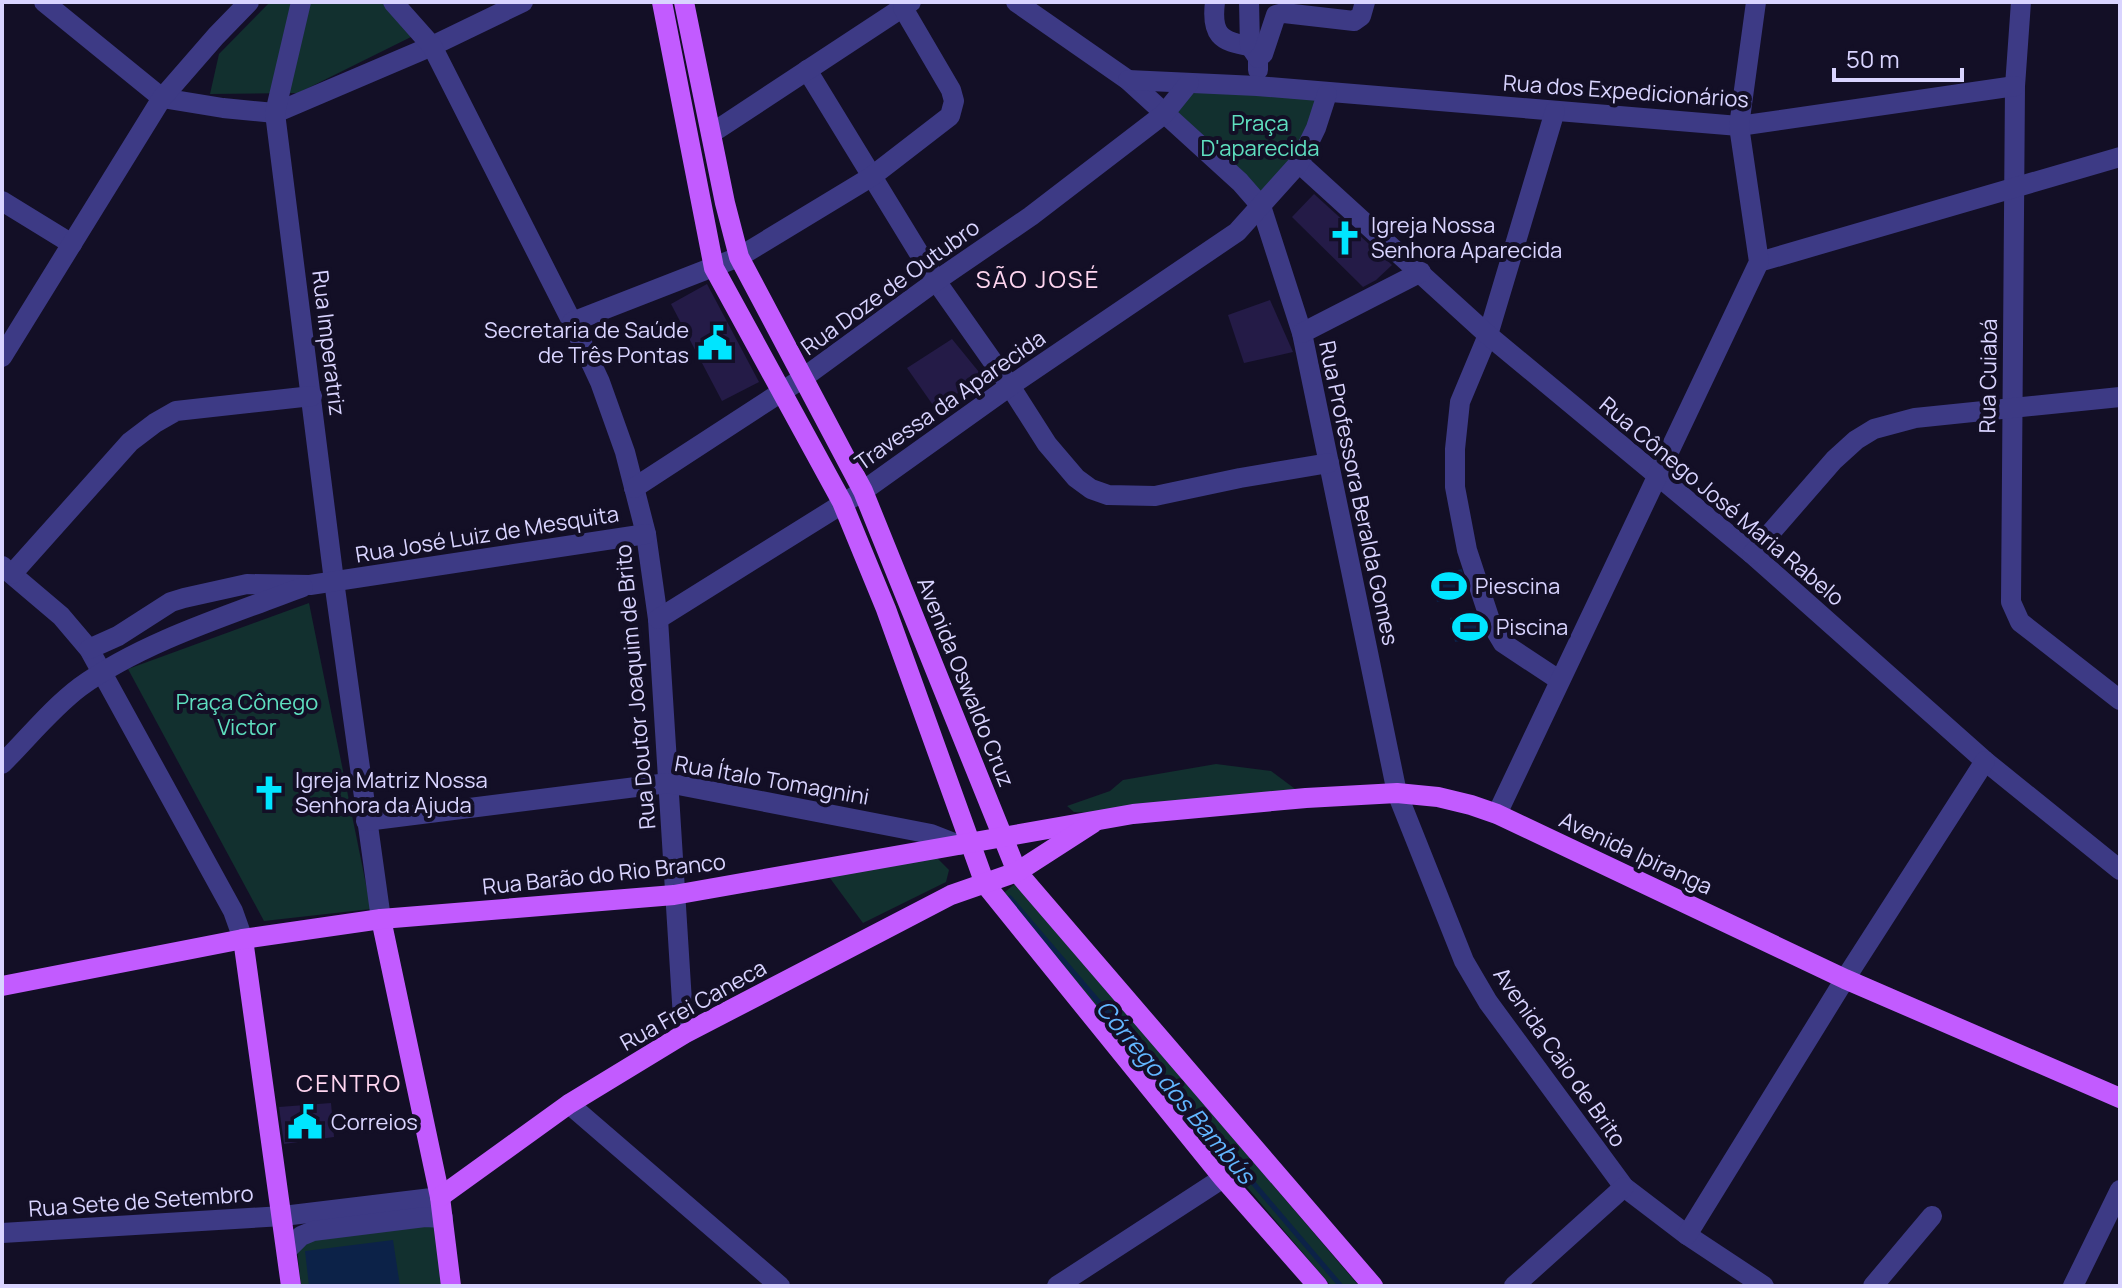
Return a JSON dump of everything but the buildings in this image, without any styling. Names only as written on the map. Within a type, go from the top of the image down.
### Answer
[{"type":"main road","points":[[662,2],[714,268],[842,502],[886,609],[966,844],[985,884],[1223,1178],[1318,1286]]},
{"type":"main road","name":"Avenida Oswaldo Cruz","points":[[684,2],[739,257],[863,491],[1017,872],[1373,1286]]},
{"type":"main road","name":"Avenida Ipiranga","points":[[966,844],[1001,835],[1100,819],[1306,798],[1397,793],[1438,797],[1497,814],[1845,979],[2120,1098]]},
{"type":"main road","name":"Avenida Ipiranga","points":[[1017,872],[1100,819]]},
{"type":"main road","name":"Rua Barão do Rio Branco","points":[[381,919],[674,895],[933,841],[966,844]]},
{"type":"main road","name":"Rua Frei Caneca","points":[[440,1197],[569,1104],[684,1034],[951,895],[1017,872]]},
{"type":"main road","points":[[2,986],[243,939],[381,919],[440,1197],[451,1286]]},
{"type":"main road","points":[[243,939],[291,1286]]},
{"type":"street","points":[[44,2],[162,98],[275,113],[432,46],[523,2]]},
{"type":"street","points":[[2,357],[162,98],[249,2]]},
{"type":"street","points":[[275,113],[301,2]]},
{"type":"street","name":"Rua Doutor Joaquim de Brito","points":[[393,2],[432,46],[572,322],[600,382],[634,488],[646,534],[658,619],[684,1034]]},
{"type":"street","points":[[1016,2],[1128,80],[1240,182],[1261,206],[1299,163],[1316,128],[1327,94],[1257,86],[1128,80]]},
{"type":"street","points":[[1215,2],[1214,16],[1220,36],[1229,43],[1263,54],[1276,15],[1284,13],[1354,21],[1361,16],[1365,2]]},
{"type":"street","points":[[1249,2],[1257,86]]},
{"type":"street","points":[[1497,814],[1759,262],[1739,126],[1756,2]]},
{"type":"street","name":"Rua Cuiabá","points":[[2021,2],[2015,86],[2011,602],[2020,622],[2120,700]]},
{"type":"street","points":[[572,322],[739,257],[871,177],[954,110],[951,90],[907,5],[712,133]]},
{"type":"street","points":[[807,70],[936,281],[1047,444],[1076,478],[1091,489],[1108,495],[1155,496],[1329,463]]},
{"type":"street","points":[[1164,114],[1189,83]]},
{"type":"street","name":"Rua dos Expedicionários","points":[[1327,94],[1739,126],[2015,86]]},
{"type":"street","points":[[1555,111],[1488,335],[1460,402],[1455,487],[1467,550],[1491,623],[1503,643],[1559,680]]},
{"type":"street","name":"Rua Imperatriz","points":[[275,113],[334,581]]},
{"type":"street","name":"Rua Doze de Outubro","points":[[634,488],[803,378],[1031,216],[1164,114]]},
{"type":"street","points":[[1759,262],[2120,157]]},
{"type":"street","name":"Rua Cônego José Maria Rabelo","points":[[1299,163],[1488,335],[1752,554],[1985,761],[2120,870]]},
{"type":"street","points":[[2,201],[72,244]]},
{"type":"street","name":"Rua Professora Beralda Gomes","points":[[1261,206],[1302,333],[1397,793]]},
{"type":"street","name":"Travessa da Aparecida","points":[[658,619],[863,491],[1010,386],[1237,232],[1261,206]]},
{"type":"street","points":[[1302,333],[1421,272]]},
{"type":"street","points":[[243,939],[233,911],[89,649],[61,616],[7,570],[130,442],[176,411],[312,396]]},
{"type":"street","points":[[1752,554],[1834,460],[1874,429],[1915,418],[2120,397]]},
{"type":"street","name":"Rua José Luiz de Mesquita","points":[[310,585],[646,534]]},
{"type":"street","points":[[334,581],[381,919]]},
{"type":"street","points":[[89,649],[118,636],[171,602],[184,598],[247,584],[310,585]]},
{"type":"street","points":[[2,764],[77,689],[101,673],[203,623],[310,585]]},
{"type":"street","points":[[1687,1235],[1845,979],[1985,761]]},
{"type":"street","name":"Rua Ítalo Tomagnini","points":[[366,821],[668,783],[933,841]]},
{"type":"street","name":"Avenida Caio de Brito","points":[[1397,793],[1464,961],[1488,1002],[1624,1187],[1687,1235],[1764,1286]]},
{"type":"street","points":[[569,1104],[780,1286]]},
{"type":"street","points":[[1057,1286],[1223,1178]]},
{"type":"street","points":[[1514,1286],[1624,1187]]},
{"type":"street","points":[[2073,1286],[2120,1190]]},
{"type":"street","name":"Rua Sete de Setembro","points":[[2,1233],[283,1216],[440,1197]]},
{"type":"street","points":[[1873,1286],[1932,1216]]},
{"type":"street","points":[[287,1250],[301,1236],[313,1231],[425,1217],[443,1218]]},
{"type":"green space","points":[[270,2],[389,2],[413,36],[298,93],[210,94],[219,54]]},
{"type":"green space","name":"Praça D'aparecida","points":[[1192,89],[1318,99],[1294,161],[1261,198],[1174,114]]},
{"type":"green space","name":"Praça Cônego Victor","points":[[309,603],[371,909],[264,921],[128,669]]},
{"type":"green space","points":[[1216,764],[1271,771],[1306,797],[1094,813],[1074,812],[1067,806],[1110,791],[1123,780]]},
{"type":"green space","points":[[935,856],[949,870],[946,882],[863,923],[827,874]]},
{"type":"green space","points":[[1016,883],[1359,1286],[1331,1286],[1000,896]]},
{"type":"green space","points":[[423,1221],[439,1227],[443,1286],[301,1286],[297,1249],[310,1235]]},
{"type":"water","name":"Piescina","points":[[1462,569],[1467,596],[1437,602],[1431,576]]},
{"type":"water","name":"Piscina","points":[[1481,610],[1492,636],[1455,642],[1450,618]]},
{"type":"water","points":[[393,1240],[400,1286],[309,1286],[305,1251]]},
{"type":"waterway","name":"Córrego dos Bambús","points":[[1010,898],[1341,1286]]},
{"type":"place","name":"Igreja Nossa Senhora Aparecida","points":[[1345,238]]},
{"type":"place","name":"Secretaria de Saúde de Três Pontas","points":[[715,343]]},
{"type":"place","name":"Piescina","points":[[1449,586]]},
{"type":"place","name":"Piscina","points":[[1470,627]]},
{"type":"place","name":"Igreja Matriz Nossa Senhora da Ajuda","points":[[269,793]]},
{"type":"place","name":"Correios","points":[[305,1122]]},
{"type":"district","name":"SÃO JOSÉ","points":[[1038,280]]},
{"type":"district","name":"CENTRO","points":[[349,1084]]}]
